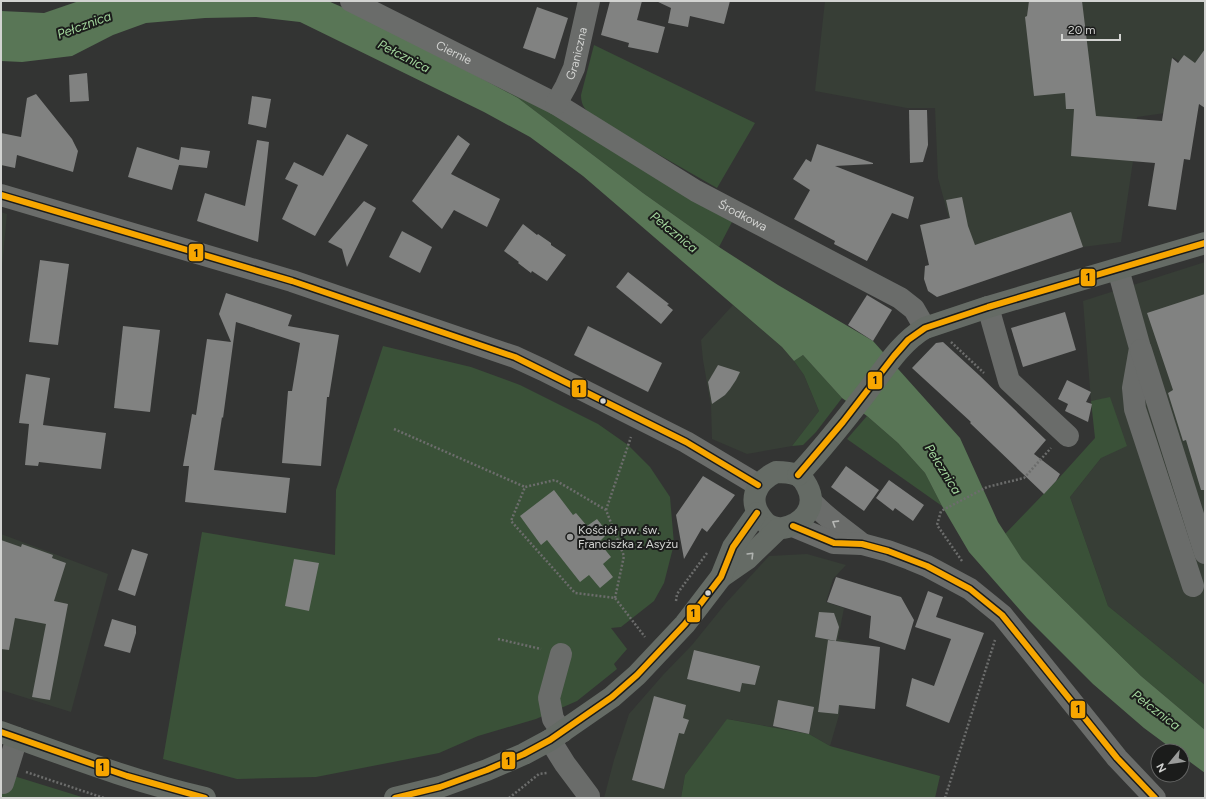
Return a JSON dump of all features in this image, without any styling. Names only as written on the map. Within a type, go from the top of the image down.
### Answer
[{"type":"main road","points":[[798,476],[835,432],[897,353],[917,333],[925,328],[988,307],[1205,243]]},
{"type":"main road","points":[[721,577],[747,559],[785,527],[803,519],[810,508],[810,492],[806,484],[798,476],[787,472],[776,472],[766,477],[758,486],[754,504],[757,512],[765,523],[785,527]]},
{"type":"main road","points":[[395,798],[440,787],[487,770],[524,754],[556,736],[607,701],[637,675],[685,624],[721,577],[733,546],[757,512]]},
{"type":"main road","points":[[9,735],[146,783],[205,798]]},
{"type":"street","name":"Ciernie","points":[[351,1],[556,104]]},
{"type":"street","name":"Graniczna","points":[[556,104],[574,68],[589,1]]},
{"type":"street","name":"Środkowa","points":[[556,104],[696,191],[900,298],[914,309],[925,328]]},
{"type":"street","points":[[1,195],[292,281],[484,346],[543,370],[639,417],[686,442],[758,486]]},
{"type":"street","points":[[1118,269],[1140,348],[1205,553]]},
{"type":"street","points":[[988,307],[1009,381],[1060,441]]},
{"type":"street","points":[[1140,348],[1133,388],[1135,409],[1193,586]]},
{"type":"street","points":[[811,501],[820,512],[862,544]]},
{"type":"street","points":[[785,527],[834,543],[862,544],[888,551],[927,566],[970,589],[1002,615],[1117,758],[1154,798]]},
{"type":"street","points":[[561,654],[549,698],[556,736],[565,764],[589,798]]},
{"type":"street","points":[[6,774],[9,735]]},
{"type":"path","points":[[950,341],[990,378]]},
{"type":"path","points":[[606,510],[639,417]]},
{"type":"path","points":[[394,429],[525,487],[555,480],[606,510],[624,556],[615,598],[630,620],[649,643]]},
{"type":"path","points":[[965,564],[937,525],[941,511],[987,487],[1024,478],[1060,441]]},
{"type":"path","points":[[525,487],[511,521],[575,593],[615,598]]},
{"type":"path","points":[[945,798],[998,633]]},
{"type":"path","points":[[498,639],[561,654]]},
{"type":"path","points":[[509,798],[539,774],[555,772],[565,764]]},
{"type":"path","points":[[6,774],[104,798]]},
{"type":"shaded area","points":[[825,1],[1205,1],[1205,107],[1197,74],[1173,57],[1165,113],[1137,117],[1133,161],[1121,242],[1083,247],[978,244],[958,251],[938,178],[935,108],[907,108],[815,91]]},
{"type":"shaded area","points":[[381,24],[524,95],[732,222],[719,247],[643,193],[518,98]]},
{"type":"shaded area","points":[[594,45],[755,123],[717,188],[595,118],[587,110],[582,103],[581,95]]},
{"type":"shaded area","points":[[1,212],[7,214],[1,277]]},
{"type":"shaded area","points":[[1205,262],[1205,685],[1108,606],[1070,497],[1101,458],[1110,398],[1091,401],[1083,301]]},
{"type":"shaded area","points":[[733,305],[782,347],[804,375],[819,411],[792,446],[747,454],[712,439],[711,406],[701,340]]},
{"type":"shaded area","points":[[383,346],[471,367],[520,385],[598,424],[628,445],[650,467],[670,497],[674,544],[664,583],[654,601],[621,627],[611,628],[627,649],[614,664],[617,669],[577,701],[536,719],[478,736],[439,753],[316,777],[237,779],[163,759],[202,532],[335,555],[336,490]]},
{"type":"shaded area","points":[[803,355],[842,398],[816,432],[803,445],[792,446],[819,411],[804,375],[794,361]]},
{"type":"shaded area","points":[[1110,397],[1127,446],[1101,458],[1070,497],[1108,606],[1205,685],[1205,730],[1141,676],[1022,559],[1005,534],[1095,438],[1091,401]]},
{"type":"shaded area","points":[[867,416],[898,443],[925,473],[942,506],[847,439]]},
{"type":"shaded area","points":[[1,534],[108,574],[71,712],[1,690]]},
{"type":"shaded area","points":[[807,554],[846,565],[833,579],[826,602],[844,608],[838,639],[850,641],[839,715],[830,746],[809,734],[728,719],[685,775],[681,798],[604,798],[614,760],[629,714],[692,645],[726,603],[769,556]]},
{"type":"shaded area","points":[[727,719],[809,734],[830,746],[940,776],[935,798],[681,798],[685,775]]},
{"type":"shaded area","points":[[1,772],[85,798],[1,798]]},
{"type":"water","name":"Pełcznica","points":[[79,1],[328,1],[381,24],[518,98],[643,193],[719,247],[778,285],[873,341],[960,438],[998,522],[1022,559],[1141,676],[1205,730],[1205,773],[1190,762],[1190,743],[1164,743],[1144,728],[1093,684],[1027,618],[969,552],[942,506],[925,473],[898,443],[867,416],[842,398],[803,355],[794,361],[782,347],[583,176],[530,137],[484,112],[300,22],[256,17],[205,18],[146,23],[113,35],[72,56],[22,62],[1,61],[1,11],[44,13]]},
{"type":"building","points":[[610,1],[642,1],[637,20],[665,27],[658,53],[628,47],[629,43],[601,35]]},
{"type":"building","points":[[656,1],[730,1],[724,24],[690,16],[688,27],[668,23],[671,8]]},
{"type":"building","points":[[1029,1],[1082,1],[1096,116],[1162,121],[1172,58],[1178,63],[1184,55],[1195,63],[1205,49],[1205,108],[1199,104],[1190,160],[1184,159],[1176,210],[1148,206],[1155,163],[1071,156],[1074,109],[1066,109],[1065,93],[1034,96],[1025,17],[1027,16]]},
{"type":"building","points":[[537,7],[568,18],[555,59],[523,48]]},
{"type":"building","points":[[87,73],[89,101],[70,102],[69,75]]},
{"type":"building","points":[[36,94],[72,139],[78,151],[73,172],[17,155],[15,168],[1,165],[1,133],[21,137],[27,98]]},
{"type":"building","points":[[252,96],[271,99],[266,128],[248,124]]},
{"type":"building","points":[[909,110],[927,110],[928,145],[923,162],[910,163]]},
{"type":"building","points":[[347,134],[368,145],[315,236],[282,219],[298,185],[285,179],[294,162],[323,176]]},
{"type":"building","points":[[458,135],[470,144],[451,174],[500,199],[487,227],[454,210],[442,229],[412,201]]},
{"type":"building","points":[[257,140],[269,142],[258,242],[197,221],[205,193],[245,206]]},
{"type":"building","points":[[817,144],[873,163],[835,166],[914,197],[908,219],[892,213],[867,261],[834,244],[835,241],[794,219],[810,190],[793,179],[806,159],[811,162]]},
{"type":"building","points":[[137,147],[179,160],[181,147],[210,151],[207,168],[179,165],[172,190],[128,177]]},
{"type":"building","points":[[962,197],[968,226],[975,245],[1071,212],[1083,247],[937,297],[928,291],[924,279],[925,266],[929,265],[920,225],[950,218],[946,200]]},
{"type":"building","points":[[364,201],[376,208],[347,267],[342,249],[328,242]]},
{"type":"building","points":[[523,224],[566,255],[547,281],[532,271],[531,273],[504,251]]},
{"type":"building","points":[[402,231],[432,247],[420,273],[389,257]]},
{"type":"building","points":[[40,260],[69,264],[58,345],[29,342]]},
{"type":"building","points":[[628,272],[669,304],[667,305],[673,310],[661,324],[616,287]]},
{"type":"building","points":[[226,293],[292,315],[288,326],[339,335],[329,397],[327,397],[321,466],[282,463],[288,391],[292,391],[300,343],[236,322],[223,418],[222,417],[214,470],[290,478],[286,513],[185,502],[189,466],[183,466],[192,414],[196,415],[207,339],[231,342],[219,314]]},
{"type":"building","points":[[1205,294],[1205,490],[1201,490],[1186,440],[1183,441],[1168,393],[1173,390],[1147,313]]},
{"type":"building","points":[[867,295],[892,310],[873,341],[848,325]]},
{"type":"building","points":[[1065,312],[1076,350],[1023,367],[1011,328]]},
{"type":"building","points":[[123,326],[160,330],[150,412],[114,408]]},
{"type":"building","points":[[588,326],[662,363],[648,392],[574,355]]},
{"type":"building","points":[[943,342],[1046,440],[1034,454],[1060,474],[1056,481],[1044,494],[970,423],[971,422],[912,368],[936,343]]},
{"type":"building","points":[[718,365],[740,372],[725,395],[712,404],[708,382]]},
{"type":"building","points":[[26,374],[50,378],[43,425],[106,433],[101,469],[39,462],[38,466],[25,465],[29,424],[19,423]]},
{"type":"building","points":[[1067,380],[1091,392],[1086,402],[1092,404],[1088,422],[1065,411],[1068,404],[1058,399]]},
{"type":"building","points":[[846,466],[879,490],[864,511],[831,487]]},
{"type":"building","points":[[703,476],[735,495],[707,532],[702,528],[684,559],[676,515]]},
{"type":"building","points":[[889,480],[924,505],[913,521],[895,508],[893,511],[876,498]]},
{"type":"building","name":"Kościół pw. św. Franciszka z Asyżu","points":[[554,490],[573,515],[576,513],[587,526],[597,519],[608,533],[599,542],[611,557],[603,564],[613,577],[600,588],[589,575],[580,582],[547,540],[541,545],[520,516]]},
{"type":"building","points":[[1,540],[21,547],[22,544],[53,555],[52,558],[66,563],[54,601],[68,604],[50,700],[32,697],[46,624],[15,618],[9,650],[1,649]]},
{"type":"building","points":[[132,549],[148,554],[135,596],[118,590]]},
{"type":"building","points":[[294,559],[319,563],[309,611],[285,606]]},
{"type":"building","points":[[836,577],[901,597],[914,620],[905,650],[869,638],[871,616],[827,602]]},
{"type":"building","points":[[928,591],[943,597],[936,617],[984,633],[949,723],[906,706],[912,678],[934,686],[951,639],[915,627]]},
{"type":"building","points":[[819,612],[834,613],[839,627],[836,641],[815,637]]},
{"type":"building","points":[[112,619],[136,626],[136,633],[130,653],[104,646]]},
{"type":"building","points":[[828,640],[880,647],[875,709],[839,705],[838,714],[818,712]]},
{"type":"building","points":[[694,650],[760,666],[755,685],[742,683],[740,692],[687,679]]},
{"type":"building","points":[[654,696],[686,705],[683,718],[689,720],[684,734],[679,733],[664,789],[632,780]]},
{"type":"building","points":[[778,700],[814,707],[809,734],[773,726]]},
{"type":"transit line","name":"1","points":[[1,195],[292,281],[515,357],[686,442],[758,485]]},
{"type":"transit line","name":"1","points":[[798,475],[843,422],[894,356],[908,340],[925,328],[988,307],[1205,243]]},
{"type":"transit line","name":"1","points":[[395,798],[440,787],[487,770],[524,754],[550,740],[612,697],[637,675],[685,624],[721,577],[733,547],[757,513]]},
{"type":"transit line","name":"1","points":[[793,526],[834,543],[862,544],[888,551],[927,566],[970,589],[1002,615],[1117,758],[1155,798]]},
{"type":"transit line","name":"1","points":[[1,732],[127,776],[205,798]]},
{"type":"place","name":"Kościół pw. św. Franciszka z Asyżu","points":[[570,537]]}]
